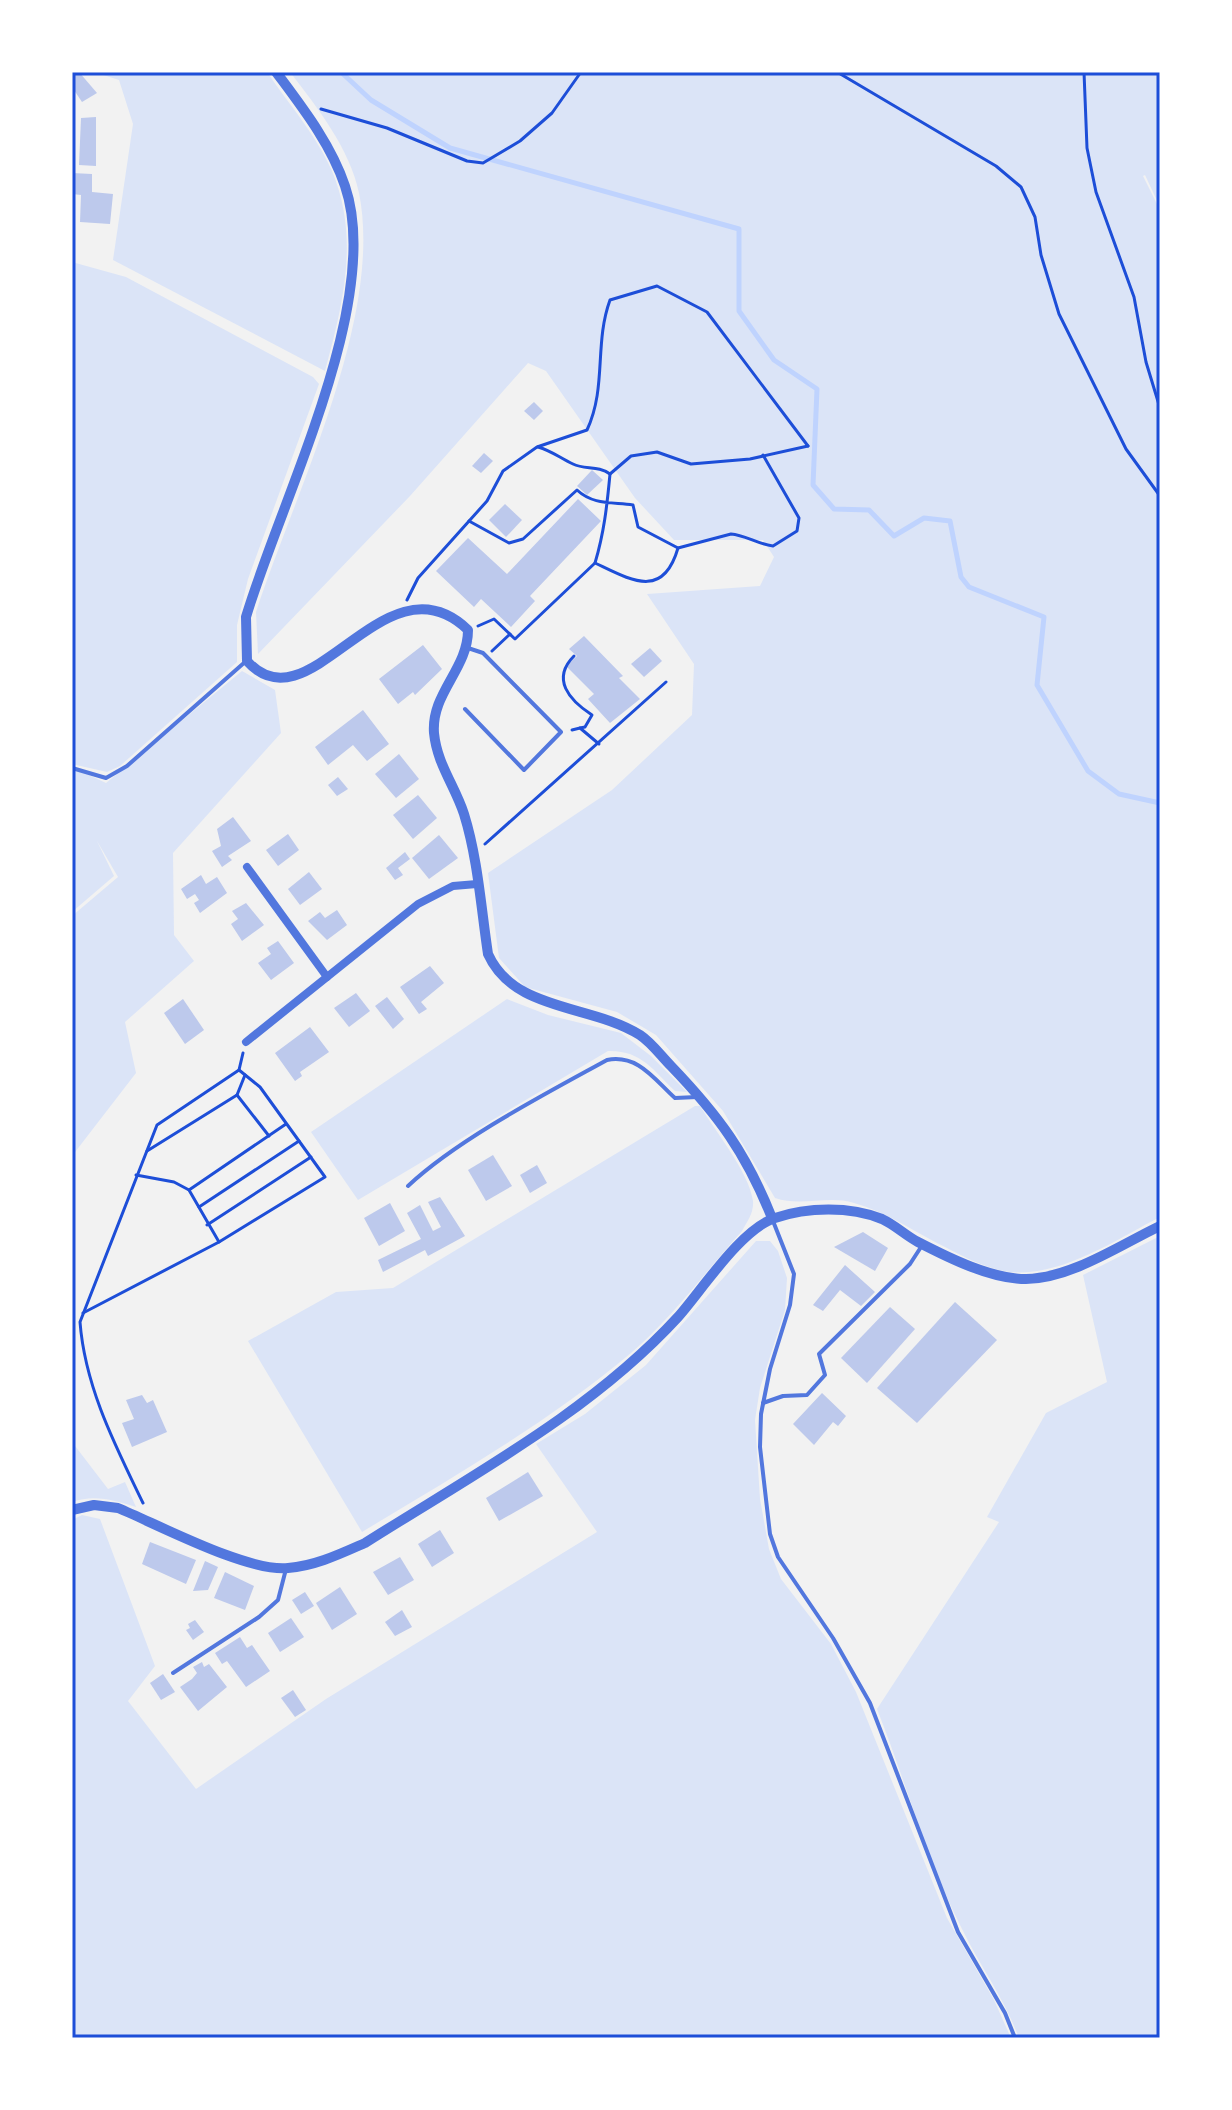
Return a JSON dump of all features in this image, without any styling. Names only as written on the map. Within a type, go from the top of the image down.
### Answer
[{"type":"street","points":[[276,72],[298,102],[346,187],[353,227],[353,281],[329,380],[246,617],[247,661],[259,674],[279,678],[309,671],[378,621],[408,610],[440,611],[455,617],[468,630],[468,648],[462,665],[440,696],[433,731],[442,769],[463,811],[474,854],[488,954],[507,983],[523,994],[599,1015],[644,1037],[713,1110],[752,1170],[772,1218]]},
{"type":"street","points":[[247,867],[327,977]]},
{"type":"street","points":[[246,1042],[418,904],[453,886],[477,884]]},
{"type":"street","points":[[72,1510],[94,1505],[118,1508],[257,1565],[286,1569],[325,1561],[365,1543],[604,1387],[678,1317],[750,1234],[772,1218],[806,1210],[846,1211],[882,1219],[923,1244],[999,1276],[1026,1279],[1056,1275],[1160,1226]]},
{"type":"lane","points":[[465,709],[524,770],[561,732],[487,656],[468,648]]},
{"type":"lane","points":[[72,768],[106,778],[127,766],[247,661]]},
{"type":"lane","points":[[408,1186],[424,1171],[503,1120],[607,1060],[623,1057],[638,1063],[675,1098],[700,1096]]},
{"type":"lane","points":[[772,1218],[794,1274],[790,1305],[763,1403],[760,1447],[770,1534],[778,1557],[833,1638],[870,1703],[958,1932],[1005,2013],[1015,2038]]},
{"type":"lane","points":[[763,1403],[807,1395],[825,1375],[819,1354],[910,1264],[923,1244]]},
{"type":"lane","points":[[173,1673],[269,1609],[278,1600],[286,1569]]},
{"type":"path","points":[[298,102],[387,128],[467,161],[483,163],[520,141],[552,113],[581,72]]},
{"type":"path","points":[[837,72],[996,166],[1021,187],[1035,217],[1041,255],[1059,314],[1126,449],[1160,496]]},
{"type":"path","points":[[1084,72],[1087,148],[1096,192],[1134,297],[1146,362],[1160,408]]},
{"type":"path","points":[[408,610],[407,599],[418,578],[487,501],[503,471],[537,447],[587,430],[598,406],[600,327],[610,300],[657,286],[707,312],[808,446],[691,464],[657,452],[631,456],[610,474],[605,530],[595,563],[515,639],[494,619],[468,630]]},
{"type":"path","points":[[537,447],[554,451],[575,466],[603,469],[610,474]]},
{"type":"path","points":[[469,521],[509,543],[523,539],[577,490],[586,499],[633,505],[638,527],[678,548],[731,534],[751,543],[773,546],[797,531],[799,518],[763,455]]},
{"type":"path","points":[[595,563],[642,582],[655,580],[673,567],[678,548]]},
{"type":"path","points":[[487,656],[510,634]]},
{"type":"path","points":[[561,732],[585,727],[592,715],[575,704],[562,683],[563,667],[574,656]]},
{"type":"path","points":[[474,854],[666,682]]},
{"type":"path","points":[[580,728],[599,744]]},
{"type":"path","points":[[152,1522],[96,1400],[82,1346],[83,1313],[157,1125],[239,1070],[246,1042]]},
{"type":"path","points":[[83,1313],[219,1242],[325,1177],[260,1087],[239,1070]]},
{"type":"path","points":[[145,1153],[237,1095],[245,1075]]},
{"type":"path","points":[[237,1095],[269,1136]]},
{"type":"path","points":[[189,1190],[286,1124]]},
{"type":"path","points":[[199,1207],[299,1141]]},
{"type":"path","points":[[207,1225],[311,1157]]},
{"type":"path","points":[[136,1175],[174,1182],[189,1190],[219,1242]]},
{"type":"shaded area","points":[[94,72],[267,72],[302,120],[332,171],[345,221],[347,246],[343,296],[325,371],[113,260],[133,124],[119,80]]},
{"type":"shaded area","points":[[290,72],[1160,72],[1160,207],[1143,176],[1160,210],[1160,1217],[1083,1257],[1041,1270],[1020,1272],[999,1270],[975,1262],[865,1206],[834,1200],[775,1198],[723,1111],[656,1035],[617,1012],[525,987],[499,958],[488,873],[612,790],[692,715],[694,664],[647,594],[760,586],[774,557],[763,540],[674,540],[635,498],[546,371],[528,363],[410,496],[258,654],[256,612],[332,404],[359,294],[363,242],[359,193],[348,160],[331,129]]},
{"type":"shaded area","points":[[72,262],[126,277],[313,377],[319,384],[248,579],[237,625],[237,662],[120,766],[107,772],[72,764]]},
{"type":"shaded area","points":[[242,671],[275,690],[281,733],[173,853],[174,935],[194,961],[125,1022],[136,1073],[72,1156],[72,916],[118,877],[97,841],[114,876],[72,912],[72,767],[106,783]]},
{"type":"shaded area","points":[[507,999],[548,1015],[621,1033],[651,1056],[687,1092],[675,1091],[638,1058],[608,1051],[358,1200],[311,1132]]},
{"type":"shaded area","points":[[695,1106],[700,1106],[731,1152],[750,1190],[752,1209],[742,1231],[661,1325],[600,1378],[500,1448],[362,1532],[248,1341],[336,1292],[393,1288]]},
{"type":"shaded area","points":[[1160,1236],[1160,2038],[1019,2038],[949,1902],[877,1709],[999,1522],[987,1517],[1046,1413],[1107,1382],[1083,1275]]},
{"type":"shaded area","points":[[756,1241],[770,1241],[778,1251],[787,1278],[785,1310],[760,1388],[755,1420],[760,1499],[769,1549],[781,1579],[831,1644],[856,1692],[947,1918],[994,2000],[1011,2038],[72,2038],[72,1520],[82,1515],[100,1519],[155,1666],[128,1701],[196,1789],[326,1699],[597,1532],[536,1444],[585,1414],[646,1365]]},
{"type":"shaded area","points":[[72,1442],[108,1489],[125,1482],[136,1507],[96,1498],[72,1502]]},
{"type":"building","points":[[79,72],[97,93],[82,102],[72,87],[72,77]]},
{"type":"building","points":[[96,117],[96,166],[79,165],[81,118]]},
{"type":"building","points":[[72,173],[92,174],[92,192],[113,194],[110,224],[80,222],[81,195],[72,194]]},
{"type":"building","points":[[534,402],[543,411],[534,420],[524,411]]},
{"type":"building","points":[[484,453],[493,461],[481,473],[472,466]]},
{"type":"building","points":[[592,470],[603,480],[587,495],[577,486]]},
{"type":"building","points":[[578,499],[601,521],[530,596],[535,601],[511,627],[481,599],[474,607],[436,571],[468,538],[507,574]]},
{"type":"building","points":[[505,504],[522,520],[506,537],[489,520]]},
{"type":"building","points":[[584,636],[623,676],[619,678],[640,699],[610,723],[588,699],[594,694],[566,666],[577,656],[569,649]]},
{"type":"building","points":[[423,645],[442,669],[415,695],[413,692],[398,704],[379,679]]},
{"type":"building","points":[[650,648],[662,661],[644,677],[631,664]]},
{"type":"building","points":[[363,710],[389,744],[367,761],[353,745],[328,765],[315,747]]},
{"type":"building","points":[[399,754],[419,779],[396,798],[375,774]]},
{"type":"building","points":[[338,777],[348,789],[337,796],[328,785]]},
{"type":"building","points":[[418,795],[437,818],[413,839],[393,815]]},
{"type":"building","points":[[233,817],[251,841],[228,856],[232,860],[222,867],[212,851],[221,846],[217,829]]},
{"type":"building","points":[[288,834],[299,850],[278,866],[266,850]]},
{"type":"building","points":[[439,835],[458,858],[429,879],[412,858]]},
{"type":"building","points":[[405,852],[410,859],[398,868],[403,875],[395,880],[386,868]]},
{"type":"building","points":[[309,872],[322,889],[300,905],[288,889]]},
{"type":"building","points":[[201,875],[206,884],[217,877],[227,893],[200,913],[194,903],[199,900],[195,894],[187,899],[181,889]]},
{"type":"building","points":[[246,903],[264,925],[242,941],[231,924],[238,919],[232,911]]},
{"type":"building","points":[[337,910],[347,925],[327,940],[308,921],[320,912],[325,918]]},
{"type":"building","points":[[278,941],[294,963],[271,980],[258,963],[271,954],[267,948]]},
{"type":"building","points":[[430,966],[444,983],[421,1002],[427,1009],[419,1014],[400,987]]},
{"type":"building","points":[[356,993],[370,1011],[349,1027],[334,1008]]},
{"type":"building","points":[[387,997],[404,1019],[393,1029],[375,1006]]},
{"type":"building","points":[[183,999],[204,1030],[185,1044],[164,1013]]},
{"type":"building","points":[[310,1027],[329,1052],[300,1072],[302,1076],[295,1081],[275,1053]]},
{"type":"building","points":[[493,1155],[512,1186],[486,1201],[468,1170]]},
{"type":"building","points":[[537,1165],[547,1183],[530,1193],[520,1175]]},
{"type":"building","points":[[440,1197],[465,1236],[428,1256],[425,1250],[383,1272],[378,1260],[421,1239],[407,1213],[420,1205],[433,1231],[441,1227],[428,1202]]},
{"type":"building","points":[[390,1203],[405,1231],[379,1246],[364,1218]]},
{"type":"building","points":[[863,1232],[888,1248],[875,1271],[834,1247]]},
{"type":"building","points":[[845,1265],[875,1292],[861,1306],[840,1290],[823,1311],[813,1305]]},
{"type":"building","points":[[955,1302],[997,1340],[917,1423],[877,1388]]},
{"type":"building","points":[[890,1307],[915,1329],[867,1383],[841,1358]]},
{"type":"building","points":[[822,1393],[846,1416],[838,1426],[833,1422],[814,1445],[793,1424]]},
{"type":"building","points":[[142,1395],[147,1403],[153,1400],[167,1432],[132,1447],[122,1423],[134,1419],[126,1400]]},
{"type":"building","points":[[528,1472],[543,1496],[499,1521],[486,1498]]},
{"type":"building","points":[[440,1530],[454,1553],[432,1567],[418,1544]]},
{"type":"building","points":[[150,1542],[196,1560],[186,1584],[142,1564]]},
{"type":"building","points":[[400,1557],[414,1580],[388,1595],[373,1572]]},
{"type":"building","points":[[205,1561],[218,1567],[208,1590],[193,1591]]},
{"type":"building","points":[[225,1572],[254,1586],[245,1610],[214,1598]]},
{"type":"building","points":[[340,1587],[357,1614],[332,1630],[316,1603]]},
{"type":"building","points":[[305,1592],[314,1606],[301,1614],[292,1600]]},
{"type":"building","points":[[402,1610],[412,1627],[395,1636],[385,1622]]},
{"type":"building","points":[[291,1618],[304,1637],[280,1652],[268,1633]]},
{"type":"building","points":[[195,1620],[204,1632],[193,1640],[186,1630],[190,1628],[188,1624]]},
{"type":"building","points":[[240,1637],[247,1648],[252,1645],[270,1671],[246,1687],[227,1661],[222,1664],[215,1653]]},
{"type":"building","points":[[202,1662],[204,1667],[209,1664],[227,1687],[198,1711],[180,1687],[192,1679],[197,1673],[193,1667]]},
{"type":"building","points":[[163,1674],[175,1692],[161,1700],[150,1683]]},
{"type":"building","points":[[293,1690],[306,1710],[295,1717],[281,1698]]},
{"type":"waterway","points":[[341,72],[371,100],[450,148],[739,229],[739,311],[774,360],[817,389],[813,485],[834,509],[869,510],[894,536],[924,518],[950,521],[961,577],[969,587],[1044,617],[1037,685],[1088,771],[1119,794],[1160,803]]}]
